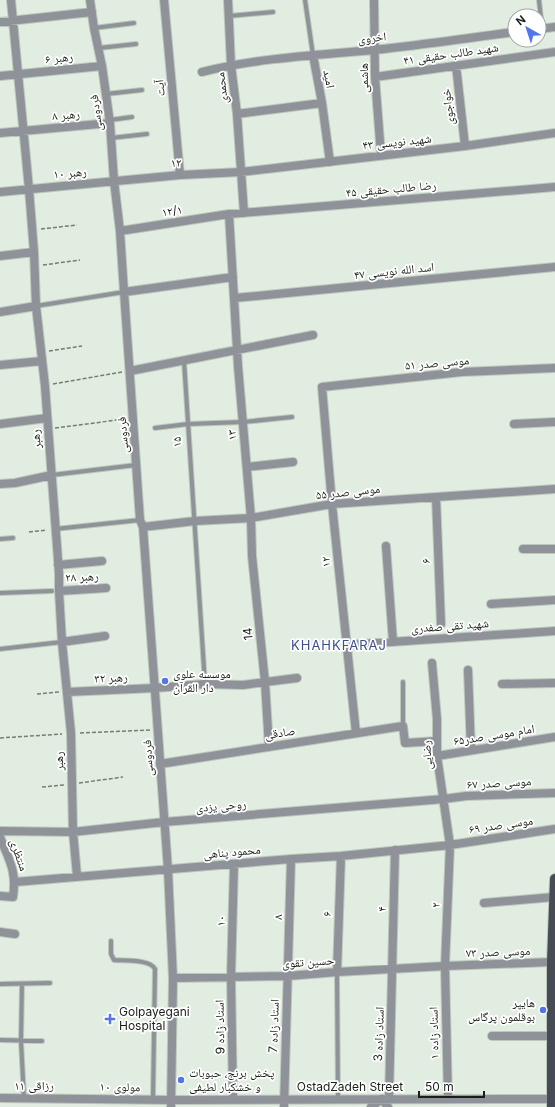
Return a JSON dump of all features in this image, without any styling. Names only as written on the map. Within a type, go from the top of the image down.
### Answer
[{"type":"main road","points":[[552,1103],[552,962],[555,879]]},
{"type":"street","name":"رهبر","points":[[11,0],[24,130],[35,266],[36,306],[45,386],[52,475],[58,565],[56,591],[68,692],[73,832],[77,876]]},
{"type":"street","name":"فردوسی","points":[[90,0],[110,122],[114,181],[120,231],[134,418],[136,465],[155,688],[168,870],[173,978],[173,1105]]},
{"type":"street","name":"آیت","points":[[164,0],[180,175]]},
{"type":"street","name":"محمدی","points":[[228,0],[231,65],[237,114],[244,213]]},
{"type":"street","name":"هاشمی","points":[[374,0],[376,50],[375,77],[381,155]]},
{"type":"street","points":[[0,22],[92,12]]},
{"type":"street","name":"اخروی","points":[[202,72],[231,65],[313,55],[376,50],[507,33]]},
{"type":"street","name":"۴۱ شهید طالب حقیقی","points":[[375,77],[555,52]]},
{"type":"street","name":"امید","points":[[313,55],[322,103],[330,162]]},
{"type":"street","name":"خواجوی","points":[[456,65],[465,146]]},
{"type":"street","name":"رهبر ۶","points":[[0,76],[102,66]]},
{"type":"street","points":[[237,114],[322,103]]},
{"type":"street","name":"رهبر ۸","points":[[0,133],[110,122]]},
{"type":"street","name":"۴۳ شهید نویسی","points":[[241,172],[465,146],[555,133]]},
{"type":"street","name":"۱۲","points":[[114,181],[180,175],[241,172]]},
{"type":"street","name":"رهبر ۱۰","points":[[0,192],[114,181]]},
{"type":"street","name":"۴۵ رضا طالب حقیقی","points":[[229,214],[555,187]]},
{"type":"street","name":"۱۲/۱","points":[[120,231],[229,214]]},
{"type":"street","name":"۱۳","points":[[229,214],[251,518]]},
{"type":"street","points":[[0,256],[34,252]]},
{"type":"street","name":"۴۷ اسد الله نویسی","points":[[235,298],[555,267]]},
{"type":"street","points":[[124,292],[233,277]]},
{"type":"street","points":[[0,312],[36,306]]},
{"type":"street","points":[[130,371],[238,351],[313,335]]},
{"type":"street","points":[[0,365],[41,357]]},
{"type":"street","name":"موسی صدر ۵۱","points":[[322,387],[462,372],[555,368]]},
{"type":"street","name":"۱۲","points":[[322,387],[332,504],[356,733]]},
{"type":"street","points":[[0,424],[47,418]]},
{"type":"street","points":[[514,424],[555,422]]},
{"type":"street","points":[[247,467],[293,462]]},
{"type":"street","points":[[0,484],[15,483],[52,475]]},
{"type":"street","name":"موسی صدر ۵۵","points":[[142,524],[251,518],[332,504],[555,489]]},
{"type":"street","name":"۶","points":[[436,497],[441,624]]},
{"type":"street","name":"14","points":[[251,518],[252,556],[265,682],[269,747]]},
{"type":"street","points":[[386,546],[393,642]]},
{"type":"street","points":[[523,549],[555,550]]},
{"type":"street","points":[[58,565],[102,561]]},
{"type":"street","name":"رهبر ۲۸","points":[[56,591],[106,588]]},
{"type":"street","points":[[491,604],[555,600]]},
{"type":"street","name":"شهید تقی صفدری","points":[[346,645],[555,631]]},
{"type":"street","points":[[62,642],[105,636]]},
{"type":"street","name":"رضایی","points":[[432,663],[437,719],[437,756],[450,845]]},
{"type":"street","points":[[468,670],[471,750]]},
{"type":"street","name":"رهبر ۳۲","points":[[68,692],[205,684],[243,685],[297,678]]},
{"type":"street","points":[[502,684],[555,683]]},
{"type":"street","points":[[403,726],[405,743],[437,741]]},
{"type":"street","name":"صادقی","points":[[160,764],[403,726]]},
{"type":"street","name":"امام موسی صدر۶۵","points":[[437,756],[555,737]]},
{"type":"street","name":"موسی صدر ۶۷","points":[[444,799],[466,796],[555,793]]},
{"type":"street","name":"روحی یزدی","points":[[0,831],[73,832],[164,822],[444,799]]},
{"type":"street","name":"موسی صدر ۶۹","points":[[450,845],[555,829]]},
{"type":"street","name":"منتظری","points":[[0,837],[11,862],[15,882]]},
{"type":"street","name":"محمود پناهی","points":[[15,882],[341,856],[450,845]]},
{"type":"street","name":"۲","points":[[445,966],[450,845]]},
{"type":"street","name":"۴","points":[[392,969],[395,850]]},
{"type":"street","name":"۶","points":[[337,972],[341,856]]},
{"type":"street","name":"۸","points":[[288,976],[291,859]]},
{"type":"street","name":"۱۰","points":[[231,977],[234,865]]},
{"type":"street","points":[[0,896],[13,896],[15,882]]},
{"type":"street","points":[[484,903],[554,897]]},
{"type":"street","points":[[0,932],[15,934]]},
{"type":"street","name":"موسی صدر ۷۳","points":[[445,966],[552,962]]},
{"type":"street","name":"حسین تقوی","points":[[173,978],[288,976],[445,966]]},
{"type":"street","name":"استاد زاده ۱","points":[[445,966],[448,1099]]},
{"type":"street","name":"استاد زاده 3","points":[[386,1102],[392,969]]},
{"type":"street","name":"استاد زاده 7","points":[[284,1103],[288,976]]},
{"type":"street","name":"استاد زاده 9","points":[[231,977],[233,1100]]},
{"type":"street","points":[[492,1036],[552,1036]]},
{"type":"street","name":"رزاقی ۱۱","points":[[0,1098],[68,1098]]},
{"type":"street","name":"مولوی ۱۰","points":[[68,1098],[153,1100],[173,1105]]},
{"type":"street","name":"OstadZadeh Street","points":[[173,1105],[233,1100],[247,1103],[284,1103],[338,1100],[386,1102],[448,1099],[552,1103]]},
{"type":"street","points":[[371,1107],[386,1102]]},
{"type":"lane","name":"امید","points":[[305,0],[313,55]]},
{"type":"lane","points":[[229,16],[273,12]]},
{"type":"lane","points":[[94,28],[134,23]]},
{"type":"lane","points":[[99,48],[136,44]]},
{"type":"lane","points":[[106,94],[142,90]]},
{"type":"lane","points":[[110,122],[132,117]]},
{"type":"lane","points":[[111,138],[147,134]]},
{"type":"lane","points":[[36,306],[124,292]]},
{"type":"lane","name":"۱۵","points":[[184,361],[205,684]]},
{"type":"lane","points":[[155,428],[188,424],[243,422],[292,417]]},
{"type":"lane","points":[[52,475],[136,465]]},
{"type":"lane","points":[[55,529],[142,524]]},
{"type":"lane","points":[[0,539],[14,538]]},
{"type":"lane","points":[[0,593],[56,591]]},
{"type":"lane","points":[[0,649],[62,642]]},
{"type":"lane","points":[[403,682],[403,726]]},
{"type":"lane","points":[[111,941],[112,959],[148,962],[155,969],[153,1100]]},
{"type":"lane","points":[[337,972],[338,1100]]},
{"type":"lane","points":[[0,984],[50,983]]},
{"type":"lane","points":[[22,984],[21,1040],[24,1098]]},
{"type":"lane","points":[[0,1040],[42,1041]]},
{"type":"path","points":[[32,230],[77,225]]},
{"type":"path","points":[[35,266],[80,260]]},
{"type":"path","points":[[41,357],[82,346]]},
{"type":"path","points":[[45,386],[130,371]]},
{"type":"path","points":[[48,428],[134,418]]},
{"type":"path","points":[[29,532],[55,529]]},
{"type":"path","points":[[37,694],[68,692]]},
{"type":"path","points":[[0,738],[158,730]]},
{"type":"path","points":[[42,787],[123,777]]},
{"type":"place","name":"موسسه علوی دار القرآن","points":[[165,681]]},
{"type":"place","name":"هایپر بوقلمون پرگاس","points":[[543,1010]]},
{"type":"place","name":"Golpayegani Hospital","points":[[110,1019]]},
{"type":"place","name":"پخش برنج، حبوبات و خشکبار لطیفی","points":[[181,1080]]},
{"type":"district","name":"KHAHKFARAJ","points":[[339,645]]}]
